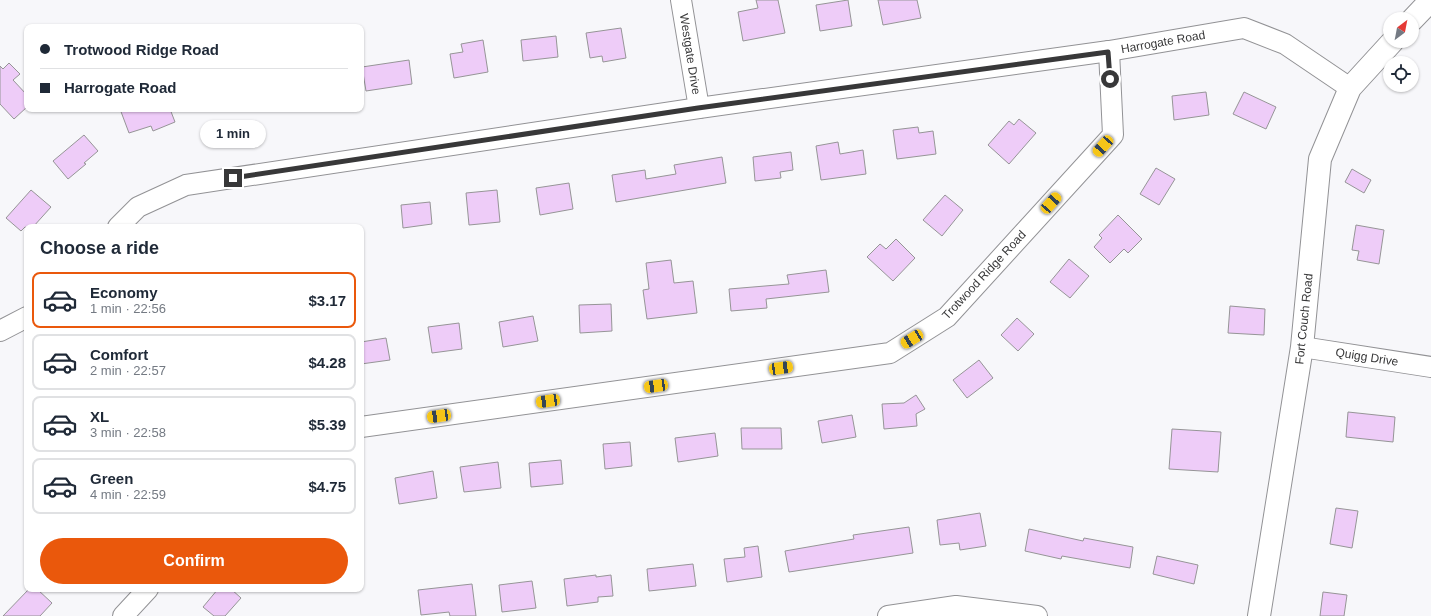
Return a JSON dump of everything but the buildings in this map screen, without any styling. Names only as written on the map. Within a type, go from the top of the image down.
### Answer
[{"type":"street","name":"Westgate Drive","points":[[681,0],[698,108]]},
{"type":"street","points":[[1419,13],[1431,0]]},
{"type":"street","name":"Harrogate Road","points":[[121,224],[138,207],[186,185],[698,108],[1108,52],[1244,28],[1284,44],[1350,88]]},
{"type":"street","name":"Fort Couch Road","points":[[1259,616],[1302,347],[1320,159],[1350,88],[1387,48]]},
{"type":"street","name":"Trotwood Ridge Road","points":[[364,427],[890,353],[947,317],[1113,135],[1108,52]]},
{"type":"street","points":[[0,331],[24,319]]},
{"type":"street","name":"Quigg Drive","points":[[1302,347],[1431,367]]},
{"type":"street","points":[[123,616],[145,592]]},
{"type":"street","points":[[888,616],[956,606],[1037,616]]},
{"type":"route","points":[[233,178],[698,108],[1108,52],[1110,79]]}]
